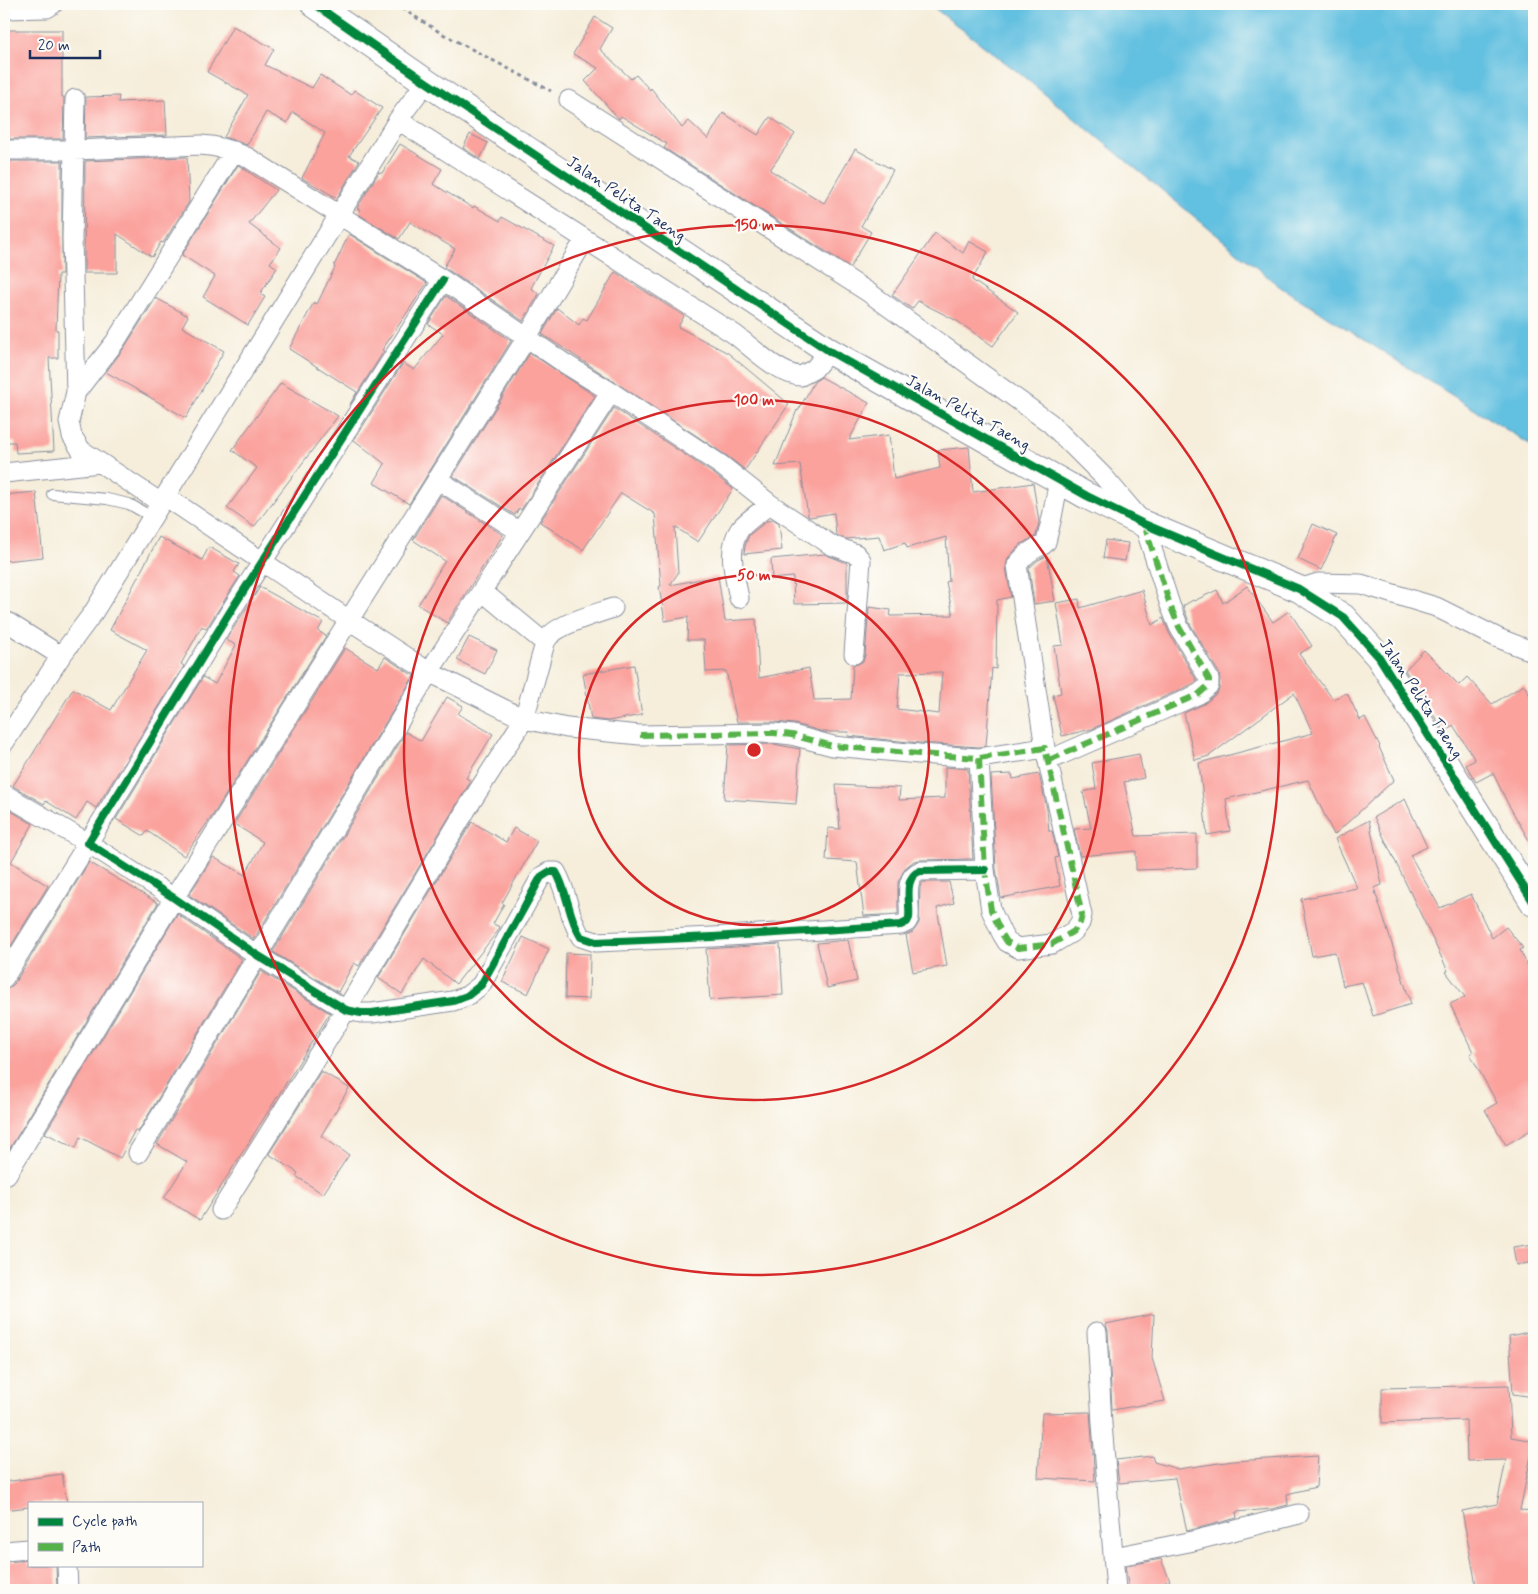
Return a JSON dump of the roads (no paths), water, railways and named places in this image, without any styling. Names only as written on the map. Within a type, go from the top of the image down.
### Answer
[{"type":"street","points":[[4,9],[47,8],[53,4]]},
{"type":"street","name":"Jalan Pelita Taeng","points":[[314,4],[426,82],[829,351],[1059,480],[1144,524],[1299,589],[1343,616],[1379,657],[1534,903]]},
{"type":"street","points":[[4,743],[61,656],[93,613],[398,120],[426,82]]},
{"type":"street","points":[[75,99],[72,238],[76,392],[69,422],[72,436],[81,450],[159,505],[262,562],[429,672],[524,719],[567,728],[640,736],[792,734],[833,746],[979,758],[1047,754],[1199,694],[1209,685],[1209,679],[1179,627],[1144,524],[1104,477],[1050,423],[868,292],[569,100]]},
{"type":"street","points":[[398,120],[734,334],[787,373],[801,376],[814,369],[829,351]]},
{"type":"street","points":[[4,150],[74,150],[201,145],[215,146],[247,157],[443,280],[564,363],[722,465],[770,504],[831,545],[856,554],[861,560],[854,654]]},
{"type":"street","points":[[76,392],[116,342],[234,151]]},
{"type":"street","points":[[7,1174],[174,898],[527,337],[585,238]]},
{"type":"street","points":[[4,978],[262,562],[443,280]]},
{"type":"street","points":[[138,1153],[429,672],[483,592],[611,392]]},
{"type":"street","points":[[4,472],[100,463]]},
{"type":"street","points":[[437,479],[520,532]]},
{"type":"street","points":[[979,758],[985,870],[991,910],[1007,942],[1018,948],[1052,944],[1074,931],[1080,923],[1082,915],[1047,754],[1017,565],[1022,557],[1046,542],[1059,480]]},
{"type":"street","points":[[739,598],[732,556],[734,542],[740,529],[770,504]]},
{"type":"street","points":[[1299,589],[1318,583],[1361,584],[1436,607],[1498,638],[1534,652]]},
{"type":"street","points":[[483,592],[545,643]]},
{"type":"street","points":[[221,1210],[346,1010],[466,810],[524,719],[546,638],[556,630],[613,608]]},
{"type":"street","points":[[4,620],[61,656]]},
{"type":"street","points":[[4,794],[88,843],[174,898],[257,955],[346,1010],[361,1013],[419,1007],[453,1001],[474,992],[480,986],[541,877],[549,872],[556,872],[561,881],[569,910],[581,937],[596,942],[713,937],[901,924],[907,922],[909,918],[909,883],[915,873],[920,871],[985,870]]},
{"type":"street","points":[[1097,1332],[1102,1424],[1116,1590]]},
{"type":"street","points":[[1114,1557],[1188,1542],[1299,1514]]},
{"type":"street","points":[[4,1550],[28,1549]]},
{"type":"street","points":[[67,1566],[68,1590]]},
{"type":"lane","points":[[52,494],[107,499],[128,504],[159,505]]},
{"type":"water","points":[[929,4],[1534,4],[1534,447],[1279,286],[1019,73]]}]
